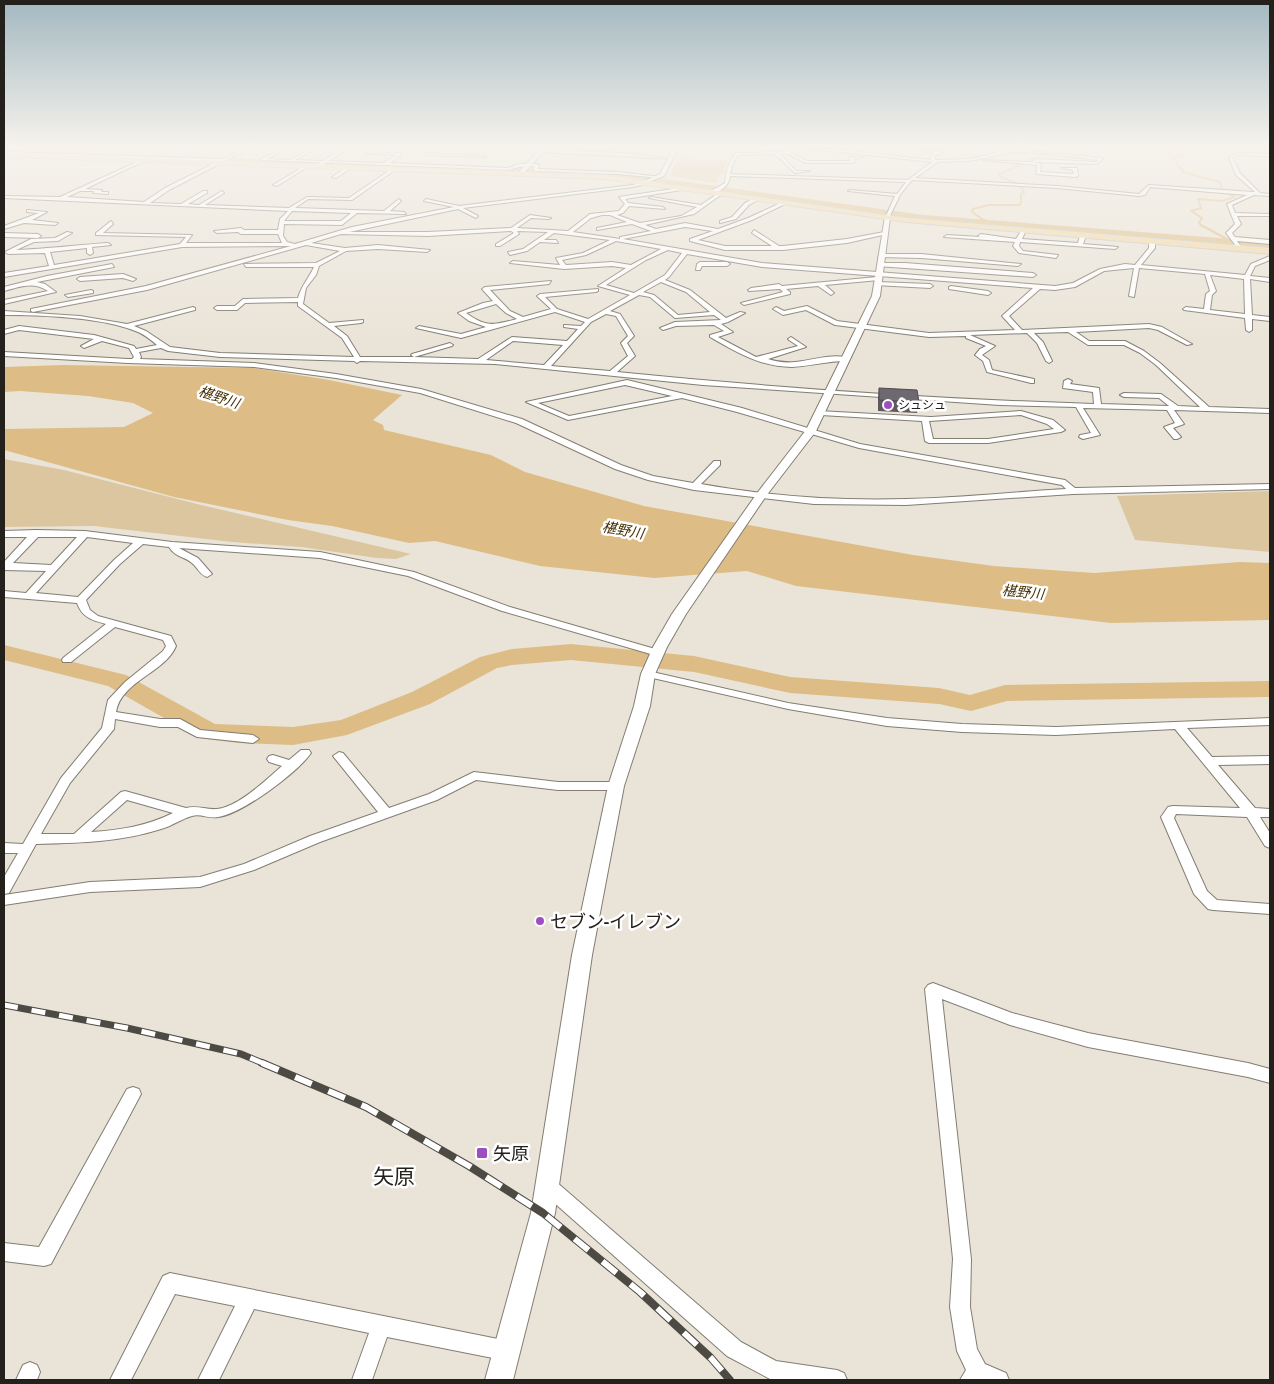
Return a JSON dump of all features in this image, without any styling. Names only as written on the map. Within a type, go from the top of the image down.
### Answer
[{"type":"main road","points":[[860,212],[1083,236],[1270,251]]},
{"type":"street","points":[[38,212],[45,212]]},
{"type":"street","points":[[4,228],[45,212]]},
{"type":"street","points":[[285,243],[280,236],[282,219],[289,212]]},
{"type":"street","points":[[351,212],[422,213],[433,218]]},
{"type":"street","points":[[311,230],[342,223],[355,212]]},
{"type":"street","points":[[19,313],[104,294],[147,288],[344,233],[430,212]]},
{"type":"street","points":[[466,212],[476,217]]},
{"type":"street","points":[[570,232],[592,216],[617,214],[621,212]]},
{"type":"street","points":[[599,229],[692,214],[695,212]]},
{"type":"street","points":[[704,228],[734,218],[740,212]]},
{"type":"street","points":[[765,212],[750,220],[692,240],[725,248],[778,248],[847,241],[884,234]]},
{"type":"street","points":[[499,1380],[532,1260],[548,1186],[582,955],[616,786],[642,706],[648,674],[659,650],[685,606],[761,496],[811,431],[821,413],[876,296],[880,256],[890,212]]},
{"type":"street","points":[[611,214],[655,231]]},
{"type":"street","points":[[1239,248],[1229,233],[1238,224],[1234,214],[1270,215]]},
{"type":"street","points":[[512,229],[530,216],[549,218]]},
{"type":"street","points":[[396,219],[406,223]]},
{"type":"street","points":[[24,221],[55,223]]},
{"type":"street","points":[[283,222],[337,224]]},
{"type":"street","points":[[111,223],[98,234],[190,236],[182,245]]},
{"type":"street","points":[[564,267],[558,259],[584,254],[616,239],[685,225],[718,230]]},
{"type":"street","points":[[387,234],[400,227]]},
{"type":"street","points":[[105,228],[159,229]]},
{"type":"street","points":[[344,233],[428,234],[512,229],[570,232],[759,264],[945,281],[1038,287],[1066,287],[1081,282],[1102,270],[1137,266],[1270,280]]},
{"type":"street","points":[[512,229],[517,233],[498,247],[511,253],[524,250],[553,231]]},
{"type":"street","points":[[1023,230],[1016,246],[1021,252],[1056,256]]},
{"type":"street","points":[[216,231],[281,232]]},
{"type":"street","points":[[754,232],[778,248]]},
{"type":"street","points":[[33,240],[56,240],[68,233]]},
{"type":"street","points":[[4,235],[39,236],[6,252]]},
{"type":"street","points":[[947,238],[980,239],[984,236],[1017,241],[1115,247]]},
{"type":"street","points":[[1080,245],[1083,236]]},
{"type":"street","points":[[528,238],[556,242]]},
{"type":"street","points":[[1235,240],[1270,242]]},
{"type":"street","points":[[1132,296],[1137,266],[1152,248],[1152,242]]},
{"type":"street","points":[[4,276],[182,245],[285,243],[345,250],[378,247],[427,250]]},
{"type":"street","points":[[6,252],[47,251],[108,245]]},
{"type":"street","points":[[1070,245],[1074,253]]},
{"type":"street","points":[[89,246],[91,255],[100,258]]},
{"type":"street","points":[[588,246],[597,248]]},
{"type":"street","points":[[668,248],[601,286],[652,296],[677,317],[715,313]]},
{"type":"street","points":[[232,265],[317,265],[345,250]]},
{"type":"street","points":[[47,251],[52,267]]},
{"type":"street","points":[[546,367],[589,321],[667,276],[686,251]]},
{"type":"street","points":[[759,264],[761,255]]},
{"type":"street","points":[[880,256],[982,259],[1018,264]]},
{"type":"street","points":[[1249,330],[1247,278],[1252,271],[1253,265],[1270,258]]},
{"type":"street","points":[[92,260],[97,264],[120,268]]},
{"type":"street","points":[[513,264],[564,267],[612,264],[633,267]]},
{"type":"street","points":[[698,269],[700,264],[759,264]]},
{"type":"street","points":[[317,265],[313,275],[303,288],[300,305],[345,337],[357,360]]},
{"type":"street","points":[[751,290],[878,275],[905,265],[1033,275]]},
{"type":"street","points":[[4,289],[47,278],[112,266]]},
{"type":"street","points":[[1252,271],[1261,272]]},
{"type":"street","points":[[1207,273],[1213,291],[1209,294],[1207,312]]},
{"type":"street","points":[[878,275],[935,287]]},
{"type":"street","points":[[4,276],[44,286],[53,292],[4,302]]},
{"type":"street","points":[[44,286],[87,277],[123,276],[132,279]]},
{"type":"street","points":[[661,280],[688,291],[726,321]]},
{"type":"street","points":[[532,324],[508,312],[485,289],[549,282]]},
{"type":"street","points":[[818,283],[831,293]]},
{"type":"street","points":[[744,302],[788,292],[779,286]]},
{"type":"street","points":[[1021,332],[1005,316],[1038,287]]},
{"type":"street","points":[[944,288],[988,293]]},
{"type":"street","points":[[589,321],[555,310],[538,295],[596,290]]},
{"type":"street","points":[[68,295],[95,292],[104,294]]},
{"type":"street","points":[[217,308],[237,308],[243,301],[300,300]]},
{"type":"street","points":[[491,327],[471,320],[462,313],[485,304],[497,302]]},
{"type":"street","points":[[776,309],[786,314],[807,308],[835,323],[930,335],[1149,326],[1160,328],[1189,344]]},
{"type":"street","points":[[126,326],[192,309]]},
{"type":"street","points":[[1186,309],[1270,319]]},
{"type":"street","points":[[418,328],[461,336],[555,310]]},
{"type":"street","points":[[605,312],[618,315],[631,336],[624,343],[632,356],[611,374]]},
{"type":"street","points":[[4,313],[45,315],[126,326],[149,335],[162,346],[180,351],[220,355],[357,360],[480,361],[579,372],[684,396],[859,446],[1065,482],[1073,491]]},
{"type":"street","points":[[664,328],[675,324],[726,321],[740,314],[749,319]]},
{"type":"street","points":[[4,332],[19,328],[45,315]]},
{"type":"street","points":[[327,325],[361,321]]},
{"type":"street","points":[[715,323],[730,332],[712,336],[755,359],[811,346]]},
{"type":"street","points":[[566,326],[582,328]]},
{"type":"street","points":[[19,328],[101,338],[132,347],[138,357],[134,361]]},
{"type":"street","points":[[1069,330],[1088,343],[1125,343],[1142,352],[1158,364],[1206,408]]},
{"type":"street","points":[[1029,332],[1040,342],[1049,361]]},
{"type":"street","points":[[961,335],[992,346],[982,350],[978,355],[986,360],[989,370],[1031,381]]},
{"type":"street","points":[[84,346],[101,338]]},
{"type":"street","points":[[480,361],[512,338],[569,343]]},
{"type":"street","points":[[791,339],[803,347]]},
{"type":"street","points":[[412,359],[414,355],[450,345]]},
{"type":"street","points":[[136,351],[162,346]]},
{"type":"street","points":[[4,354],[134,361],[254,364],[421,391],[520,421],[618,466],[651,478],[761,496],[814,501],[906,502],[1073,491],[1270,487]]},
{"type":"street","points":[[761,359],[788,366],[837,358],[846,359]]},
{"type":"street","points":[[579,372],[711,384],[966,401],[1098,407],[1206,408],[1270,411]]},
{"type":"street","points":[[1014,377],[1021,372]]},
{"type":"street","points":[[1068,381],[1066,386],[1096,389],[1098,407]]},
{"type":"street","points":[[627,382],[530,402],[568,418],[684,396]]},
{"type":"street","points":[[1124,395],[1159,394],[1172,408],[1180,424],[1168,427],[1177,437]]},
{"type":"street","points":[[966,401],[973,417]]},
{"type":"street","points":[[1079,406],[1096,435],[1083,437]]},
{"type":"street","points":[[821,413],[925,419],[1021,413],[1030,414],[1050,422],[1061,430],[988,441],[929,440],[925,419]]},
{"type":"street","points":[[694,486],[717,462]]},
{"type":"street","points":[[4,566],[36,533]]},
{"type":"street","points":[[4,534],[85,534],[172,545],[320,555],[411,574],[506,609],[659,650]]},
{"type":"street","points":[[28,596],[85,534]]},
{"type":"street","points":[[81,600],[117,562],[141,541]]},
{"type":"street","points":[[172,545],[178,552],[195,560],[208,574]]},
{"type":"street","points":[[4,566],[53,568]]},
{"type":"street","points":[[4,594],[81,600]]},
{"type":"street","points":[[4,889],[66,781],[108,729],[112,702],[129,684],[168,653],[171,646],[167,638],[94,618],[84,610],[81,600]]},
{"type":"street","points":[[67,660],[114,624]]},
{"type":"street","points":[[648,674],[788,706],[888,722],[962,728],[1056,731],[1270,721]]},
{"type":"street","points":[[110,715],[160,723],[180,723],[196,733],[252,739]]},
{"type":"street","points":[[1179,726],[1250,811],[1270,843]]},
{"type":"street","points":[[4,848],[102,837],[159,825],[193,810],[219,813],[242,802],[276,779],[305,752]]},
{"type":"street","points":[[339,756],[386,813]]},
{"type":"street","points":[[273,759],[292,765]]},
{"type":"street","points":[[1208,761],[1270,760]]},
{"type":"street","points":[[4,900],[90,887],[200,882],[249,867],[315,839],[433,797],[474,776],[558,786],[616,786]]},
{"type":"street","points":[[76,839],[125,795],[187,813]]},
{"type":"street","points":[[1270,813],[1173,810],[1167,817],[1201,894],[1213,905],[1270,909]]},
{"type":"street","points":[[999,1380],[974,1376],[967,1351],[960,1307],[962,1259],[933,989],[1010,1019],[1088,1040],[1248,1070],[1270,1076]]},
{"type":"street","points":[[4,1252],[44,1257],[133,1094]]},
{"type":"street","points":[[548,1186],[734,1349],[774,1371],[837,1380]]},
{"type":"street","points":[[120,1380],[170,1283],[508,1351]]},
{"type":"street","points":[[208,1380],[249,1298]]},
{"type":"street","points":[[362,1380],[381,1326]]},
{"type":"shaded area","points":[[4,459],[64,470],[197,504],[411,554],[396,559],[377,558],[301,547],[232,542],[94,526],[4,527]]},
{"type":"shaded area","points":[[1270,491],[1270,552],[1135,540],[1117,496]]},
{"type":"water","name":"椹野川","points":[[63,365],[254,368],[329,380],[402,395],[373,420],[383,425],[384,430],[491,455],[525,472],[644,506],[913,555],[994,566],[1094,573],[1240,562],[1270,563],[1270,620],[1111,623],[796,586],[747,571],[654,578],[540,566],[435,541],[409,543],[332,526],[288,520],[174,497],[4,450],[4,429],[124,427],[153,413],[133,403],[88,396],[20,391],[4,392],[4,367]]},
{"type":"building","points":[[879,388],[917,390],[919,402],[879,400]]},
{"type":"waterway","points":[[878,212],[924,218],[1270,246]]},
{"type":"waterway","points":[[972,212],[982,219],[997,225]]},
{"type":"waterway","points":[[1192,212],[1202,218],[1199,223],[1201,225]]},
{"type":"waterway","points":[[1201,225],[1234,243]]},
{"type":"waterway","points":[[4,653],[117,680],[209,732],[293,736],[347,727],[421,698],[489,662],[512,657],[571,652],[694,664],[790,685],[939,696],[971,703],[1005,693],[1270,689]]},
{"type":"railway","points":[[4,1005],[127,1028],[241,1054],[265,1064]]},
{"type":"railway","points":[[262,1063],[366,1107],[469,1166],[543,1213],[640,1292],[711,1358],[730,1380]]},
{"type":"place","name":"シュシュ","points":[[888,405]]},
{"type":"place","name":"セブン-イレブン","points":[[540,921]]},
{"type":"place","name":"矢原","points":[[482,1153]]},
{"type":"district","name":"矢原","points":[[394,1176]]}]
